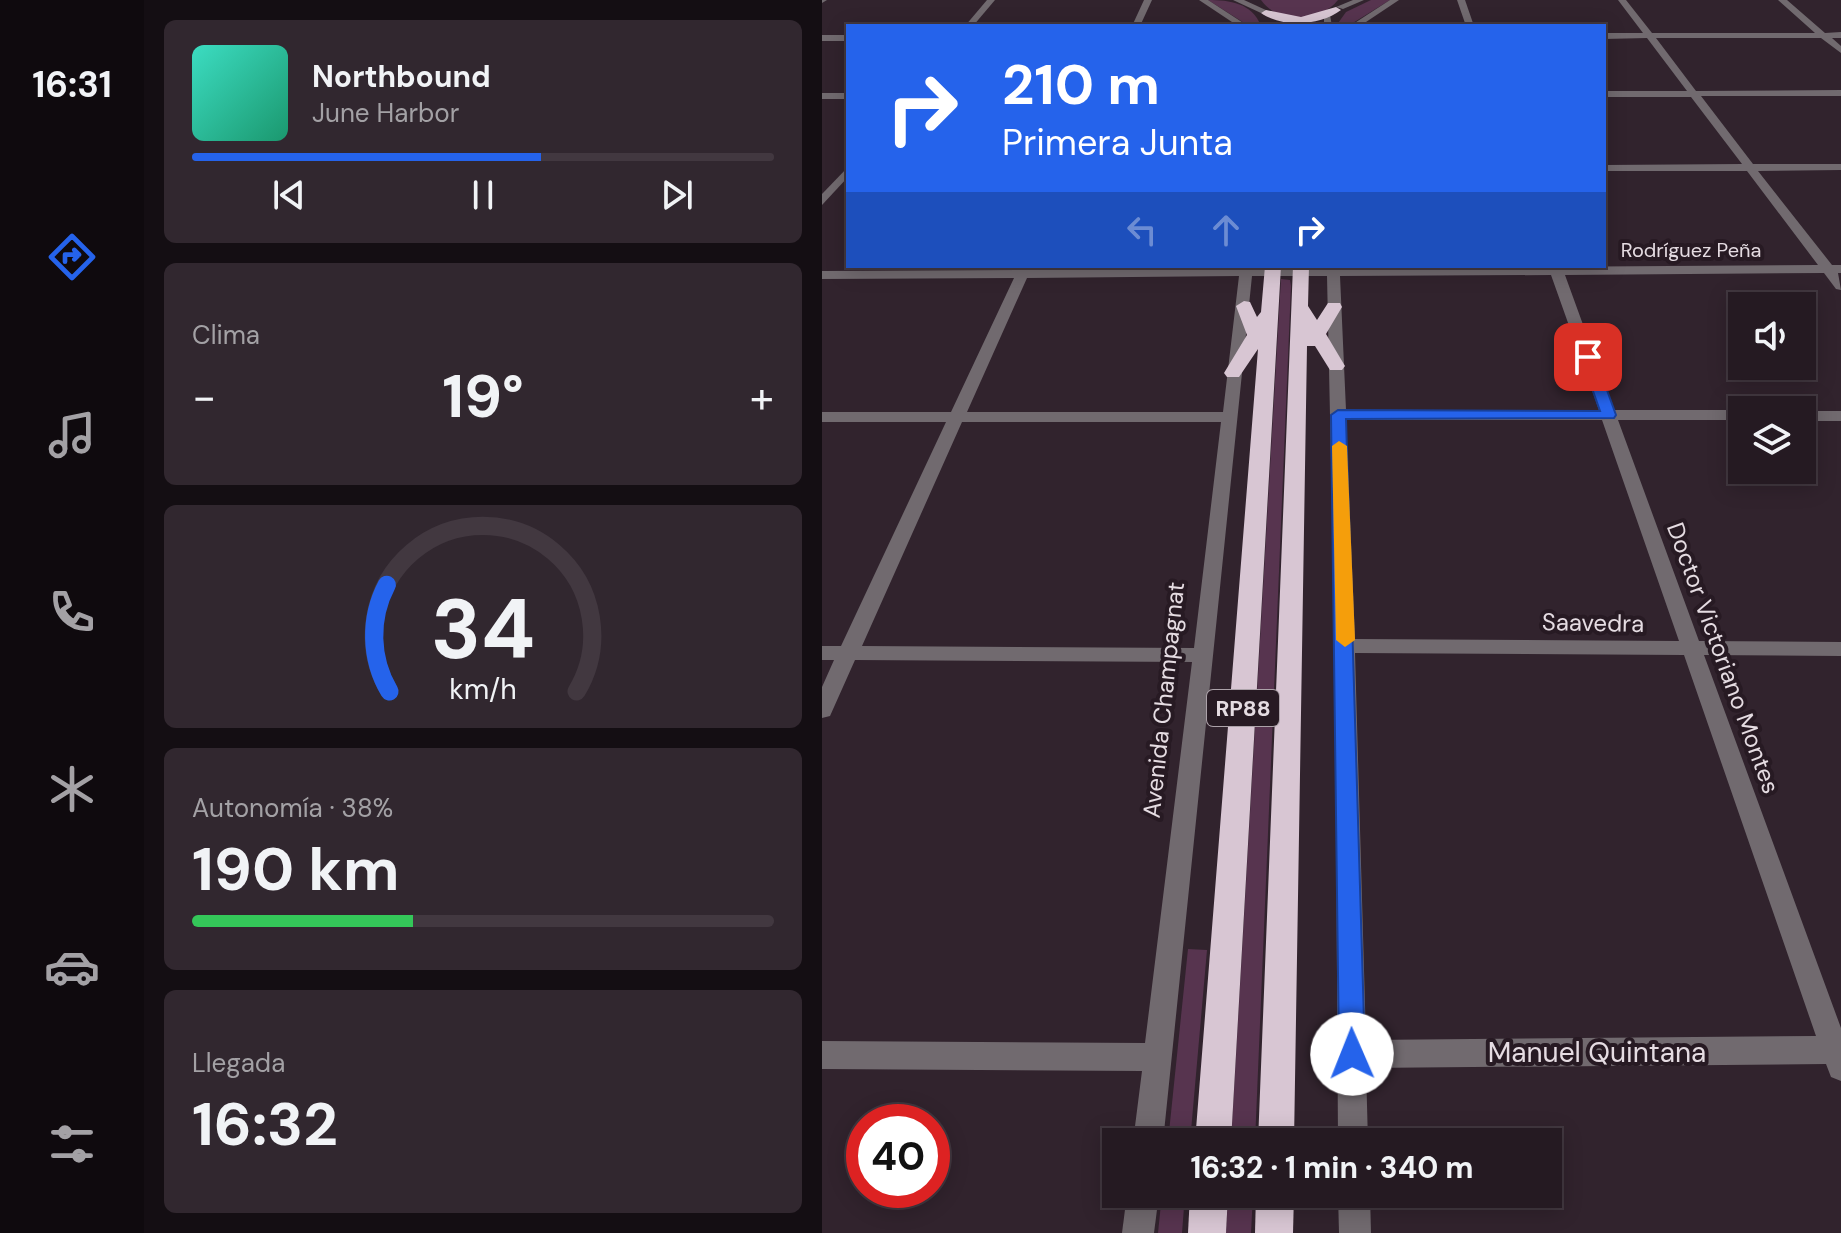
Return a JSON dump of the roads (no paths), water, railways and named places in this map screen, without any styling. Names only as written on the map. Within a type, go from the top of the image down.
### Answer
[{"type":"highway","points":[[1254,0],[1270,19],[1305,19],[1335,12]]},
{"type":"highway","name":"RP88","points":[[1214,1128],[1270,307],[1260,270]]},
{"type":"highway","name":"RP88","points":[[1276,1128],[1301,270]]},
{"type":"highway","points":[[1244,306],[1266,366]]},
{"type":"highway","points":[[1300,306],[1319,332],[1336,366]]},
{"type":"highway","points":[[1233,373],[1256,337],[1270,307]]},
{"type":"highway","points":[[1297,364],[1334,307]]},
{"type":"highway","points":[[1207,1233],[1208,1208]]},
{"type":"highway","points":[[1274,1233],[1275,1208]]},
{"type":"street","points":[[971,24],[991,0]]},
{"type":"street","points":[[1137,24],[1148,0]]},
{"type":"street","points":[[1203,0],[1241,24]]},
{"type":"street","points":[[1237,0],[1270,19]]},
{"type":"street","points":[[1335,12],[1360,0]]},
{"type":"street","points":[[1357,24],[1395,0]]},
{"type":"street","points":[[1461,0],[1469,24]]},
{"type":"street","points":[[1622,0],[1750,167],[1835,269],[1841,286]]},
{"type":"street","points":[[1782,0],[1841,50]]},
{"type":"street","points":[[1606,36],[1841,35]]},
{"type":"street","points":[[822,38],[846,38]]},
{"type":"street","points":[[1606,94],[1841,93]]},
{"type":"street","points":[[822,96],[846,96]]},
{"type":"street","points":[[1606,168],[1841,167]]},
{"type":"street","points":[[822,201],[845,171]]},
{"type":"street","points":[[1334,268],[1345,646],[1353,1128]]},
{"type":"street","name":"Rodríguez Peña","points":[[822,275],[1334,268],[1835,269]]},
{"type":"street","name":"Doctor Victoriano Montes","points":[[1556,268],[1839,1056]]},
{"type":"street","points":[[822,710],[1024,270]]},
{"type":"street","name":"Avenida Champagnat","points":[[1150,1128],[1233,373],[1244,306],[1260,270]]},
{"type":"street","points":[[1338,415],[1728,415]]},
{"type":"street","points":[[1816,416],[1841,416]]},
{"type":"street","points":[[822,417],[1229,417]]},
{"type":"street","name":"Saavedra","points":[[1345,646],[1692,651],[1841,649]]},
{"type":"street","points":[[822,653],[1204,655]]},
{"type":"street","name":"Manuel Quintana","points":[[1352,1054],[1839,1056]]},
{"type":"street","points":[[822,1055],[1158,1057]]},
{"type":"street","points":[[1138,1233],[1141,1208]]},
{"type":"street","points":[[1354,1208],[1355,1233]]}]
